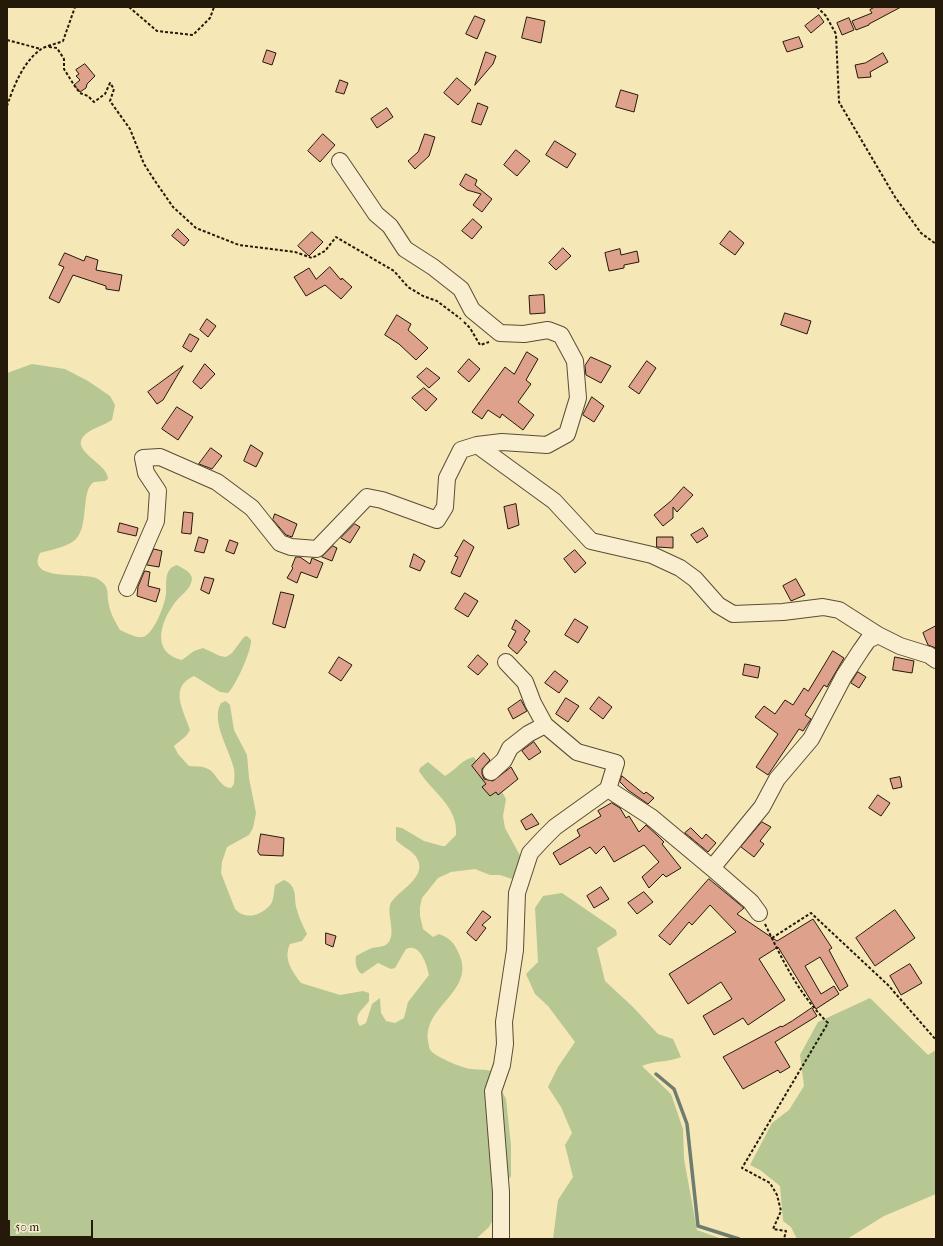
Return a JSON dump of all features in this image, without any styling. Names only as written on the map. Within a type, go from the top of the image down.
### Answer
[{"type":"street","points":[[127,588],[156,521],[158,491],[146,473],[143,458],[160,457],[217,482],[252,508],[280,543],[291,547],[317,548],[367,497],[382,500],[437,520],[445,507],[447,478],[461,450],[477,445],[502,442],[548,446],[567,434],[578,398],[575,361],[561,335],[548,330],[524,334],[500,333],[472,310],[461,289],[433,267],[405,249],[390,226],[376,214],[340,161]]},
{"type":"street","points":[[477,445],[554,500],[591,541],[652,555],[680,568],[695,579],[718,605],[733,614],[782,612],[822,607],[839,610],[878,635],[900,646],[929,655],[936,660]]},
{"type":"street","points":[[712,868],[762,807],[777,779],[811,739],[844,676],[868,640],[878,635]]},
{"type":"street","points":[[501,1239],[501,1192],[493,1091],[502,1065],[505,1044],[504,1022],[515,950],[517,893],[530,853],[555,827],[608,789],[616,763],[577,752],[545,725],[533,703],[525,682],[506,662]]},
{"type":"street","points":[[491,772],[504,760],[510,748],[528,734],[545,725]]},
{"type":"street","points":[[608,789],[652,817],[751,902],[759,913]]},
{"type":"path","points":[[7,106],[28,61],[41,49],[63,42],[75,7]]},
{"type":"path","points":[[129,7],[157,31],[193,35],[210,18],[214,7]]},
{"type":"path","points":[[817,7],[826,16],[836,34],[839,102],[895,197],[921,233],[936,244]]},
{"type":"path","points":[[7,40],[41,49]]},
{"type":"path","points":[[49,47],[57,48],[64,59],[64,69],[74,85],[80,93],[88,96],[94,102],[105,94],[110,83],[114,89],[110,101],[130,129],[144,164],[173,207],[196,228],[239,245],[295,252],[312,258],[325,251],[336,237],[394,271],[408,287],[423,296],[437,300],[456,314],[470,328],[480,345],[493,341],[500,333]]},
{"type":"path","points":[[759,913],[810,1005],[828,1023],[742,1168],[770,1183],[777,1195],[781,1211],[773,1229],[786,1231],[784,1239]]},
{"type":"path","points":[[772,938],[811,913],[888,985],[936,1040]]},
{"type":"green space","points":[[32,364],[65,369],[88,381],[110,396],[115,405],[112,420],[87,433],[82,439],[81,445],[84,451],[102,467],[108,479],[105,481],[94,482],[90,486],[87,492],[84,518],[80,534],[68,545],[40,553],[38,562],[41,569],[58,574],[98,579],[105,585],[113,618],[120,630],[137,637],[143,637],[147,635],[155,625],[165,599],[168,573],[177,565],[189,572],[192,579],[190,586],[176,601],[169,612],[162,628],[162,644],[166,651],[172,656],[182,660],[194,651],[203,648],[220,656],[226,657],[232,653],[244,637],[247,636],[251,640],[249,652],[235,684],[228,693],[220,692],[194,676],[186,681],[182,686],[180,700],[190,730],[186,736],[174,746],[178,754],[189,766],[207,768],[213,772],[224,786],[231,788],[234,784],[234,769],[219,727],[218,718],[218,710],[221,703],[226,701],[230,705],[234,730],[247,755],[249,778],[256,813],[253,828],[249,835],[227,847],[222,862],[221,873],[235,909],[239,913],[249,916],[259,914],[271,904],[275,885],[284,880],[292,886],[295,893],[298,913],[307,934],[302,941],[290,944],[288,949],[288,960],[301,983],[340,995],[363,991],[369,993],[369,1001],[358,1015],[357,1019],[360,1026],[366,1023],[372,1004],[380,998],[381,1013],[386,1021],[395,1023],[404,1018],[408,1002],[429,975],[425,961],[419,952],[411,948],[406,949],[395,968],[391,969],[378,963],[362,974],[357,969],[356,956],[372,948],[381,947],[387,944],[390,940],[392,931],[389,909],[390,905],[397,895],[413,881],[419,869],[419,863],[415,855],[396,840],[396,827],[402,828],[424,841],[442,846],[445,846],[456,835],[456,825],[449,808],[424,778],[419,771],[420,768],[428,762],[445,776],[462,762],[474,757],[486,776],[500,788],[506,799],[503,816],[505,828],[528,870],[531,879],[527,884],[500,875],[490,875],[475,869],[451,872],[438,878],[422,898],[420,907],[420,916],[423,929],[433,937],[439,934],[451,941],[458,952],[462,966],[461,977],[456,988],[433,1017],[429,1028],[428,1041],[430,1049],[439,1057],[463,1067],[492,1071],[506,1099],[511,1145],[511,1176],[506,1183],[499,1208],[489,1227],[476,1239],[7,1239],[7,373]]},
{"type":"green space","points":[[562,893],[616,930],[617,935],[597,948],[605,981],[633,1007],[658,1034],[673,1039],[681,1057],[642,1066],[671,1094],[683,1129],[684,1159],[697,1230],[722,1239],[553,1239],[558,1200],[573,1177],[565,1145],[572,1133],[561,1107],[548,1087],[558,1067],[575,1042],[548,1006],[535,994],[526,974],[538,962],[535,908],[543,896]]},
{"type":"green space","points":[[870,998],[928,1055],[936,1050],[936,1194],[884,1216],[847,1239],[797,1239],[791,1227],[783,1221],[780,1186],[760,1170],[750,1165],[772,1123],[789,1110],[804,1086],[800,1055],[818,1022]]},
{"type":"building","points":[[875,7],[901,7],[869,25],[856,30],[852,21],[872,13],[870,10]]},
{"type":"building","points":[[819,15],[824,22],[811,33],[805,26]]},
{"type":"building","points":[[475,16],[485,20],[477,39],[466,34]]},
{"type":"building","points":[[527,17],[545,21],[541,43],[522,38]]},
{"type":"building","points":[[849,18],[854,30],[842,35],[837,23]]},
{"type":"building","points":[[799,37],[803,47],[787,52],[783,42]]},
{"type":"building","points":[[267,50],[276,53],[272,65],[263,62]]},
{"type":"building","points":[[486,52],[496,56],[493,64],[475,85]]},
{"type":"building","points":[[883,53],[888,62],[870,72],[871,77],[858,78],[855,65],[865,63]]},
{"type":"building","points":[[85,64],[95,76],[87,84],[86,88],[80,92],[74,85],[80,80],[76,76],[79,74],[76,70]]},
{"type":"building","points":[[457,78],[471,90],[458,105],[444,93]]},
{"type":"building","points":[[340,80],[348,83],[344,94],[336,92]]},
{"type":"building","points":[[621,90],[638,95],[634,112],[616,107]]},
{"type":"building","points":[[478,103],[488,107],[481,125],[472,122]]},
{"type":"building","points":[[387,108],[393,117],[377,128],[371,119]]},
{"type":"building","points":[[323,134],[335,145],[320,162],[308,151]]},
{"type":"building","points":[[425,134],[435,137],[429,156],[415,169],[408,161],[418,152]]},
{"type":"building","points":[[555,141],[576,154],[567,168],[546,155]]},
{"type":"building","points":[[516,150],[530,161],[517,176],[504,165]]},
{"type":"building","points":[[466,174],[477,180],[475,185],[492,199],[482,212],[473,205],[481,194],[467,190],[460,185]]},
{"type":"building","points":[[473,219],[482,227],[472,239],[462,231]]},
{"type":"building","points":[[178,229],[189,240],[184,246],[172,236]]},
{"type":"building","points":[[730,231],[744,243],[735,255],[720,244]]},
{"type":"building","points":[[312,232],[323,242],[309,256],[298,246]]},
{"type":"building","points":[[563,248],[571,256],[556,270],[549,263]]},
{"type":"building","points":[[620,249],[621,255],[637,251],[639,262],[624,265],[624,268],[609,271],[605,253]]},
{"type":"building","points":[[65,253],[84,261],[86,256],[98,260],[96,270],[122,275],[119,291],[106,289],[106,286],[73,275],[59,303],[49,298],[64,267],[59,265]]},
{"type":"building","points":[[330,267],[341,280],[342,278],[352,287],[341,299],[325,285],[306,296],[294,277],[309,268],[316,279]]},
{"type":"building","points":[[544,295],[545,313],[530,314],[529,296]]},
{"type":"building","points":[[785,313],[811,321],[807,334],[781,325]]},
{"type":"building","points":[[397,315],[411,324],[408,330],[428,348],[416,360],[399,344],[385,335]]},
{"type":"building","points":[[207,319],[216,326],[208,337],[200,330]]},
{"type":"building","points":[[190,334],[199,339],[191,352],[183,347]]},
{"type":"building","points":[[527,352],[538,359],[526,380],[531,384],[518,402],[534,415],[523,430],[502,414],[500,418],[488,410],[482,419],[472,412],[505,367],[514,374]]},
{"type":"building","points":[[591,357],[611,366],[601,383],[586,375],[585,366]]},
{"type":"building","points":[[469,359],[480,369],[469,382],[458,372]]},
{"type":"building","points":[[647,361],[656,368],[639,394],[629,387]]},
{"type":"building","points":[[205,364],[215,374],[201,389],[193,382]]},
{"type":"building","points":[[183,366],[163,400],[157,404],[148,392]]},
{"type":"building","points":[[427,368],[440,378],[429,388],[417,377]]},
{"type":"building","points":[[424,388],[437,399],[426,411],[412,398]]},
{"type":"building","points":[[592,397],[604,406],[594,422],[583,415]]},
{"type":"building","points":[[177,407],[193,417],[178,440],[162,429]]},
{"type":"building","points":[[251,445],[263,453],[256,467],[244,461]]},
{"type":"building","points":[[211,448],[222,456],[212,469],[199,464]]},
{"type":"building","points":[[684,487],[693,495],[677,512],[673,507],[673,518],[663,526],[654,515],[671,501]]},
{"type":"building","points":[[516,504],[519,525],[508,529],[504,507]]},
{"type":"building","points":[[184,512],[193,513],[191,534],[182,533]]},
{"type":"building","points":[[275,514],[297,524],[292,537],[286,535],[273,520]]},
{"type":"building","points":[[120,523],[138,528],[136,536],[118,532]]},
{"type":"building","points":[[355,524],[360,527],[350,543],[341,538]]},
{"type":"building","points":[[703,528],[708,536],[697,543],[691,535]]},
{"type":"building","points":[[199,537],[208,540],[204,553],[195,551]]},
{"type":"building","points":[[657,537],[673,537],[673,548],[657,547]]},
{"type":"building","points":[[230,540],[238,543],[234,554],[226,551]]},
{"type":"building","points":[[464,540],[474,547],[460,577],[451,573],[458,557],[455,556]]},
{"type":"building","points":[[333,546],[337,548],[332,561],[322,557]]},
{"type":"building","points":[[154,549],[162,551],[159,567],[147,565]]},
{"type":"building","points":[[575,550],[586,563],[575,573],[564,559]]},
{"type":"building","points":[[414,554],[425,561],[420,571],[410,567]]},
{"type":"building","points":[[296,557],[300,557],[310,564],[312,558],[323,563],[317,578],[301,572],[297,583],[287,578],[293,568],[292,567]]},
{"type":"building","points":[[145,571],[150,572],[148,586],[160,589],[156,602],[137,596],[138,587]]},
{"type":"building","points":[[205,577],[214,579],[209,594],[201,590]]},
{"type":"building","points":[[796,579],[805,595],[791,601],[783,586]]},
{"type":"building","points":[[281,592],[294,595],[285,628],[273,624]]},
{"type":"building","points":[[465,593],[478,601],[468,617],[455,609]]},
{"type":"building","points":[[575,619],[588,627],[578,643],[565,635]]},
{"type":"building","points":[[516,620],[530,631],[524,640],[527,642],[517,654],[508,646],[516,631],[512,629]]},
{"type":"building","points":[[936,626],[936,648],[928,645],[923,633]]},
{"type":"building","points":[[833,651],[844,658],[827,687],[824,685],[805,715],[811,719],[803,731],[799,729],[768,775],[756,767],[778,734],[755,717],[764,706],[775,714],[785,700],[793,705],[804,688],[808,691]]},
{"type":"building","points":[[478,655],[488,664],[478,675],[468,667]]},
{"type":"building","points":[[339,657],[352,665],[341,681],[329,673]]},
{"type":"building","points":[[895,657],[914,661],[912,673],[893,670]]},
{"type":"building","points":[[745,664],[760,667],[758,678],[743,675]]},
{"type":"building","points":[[555,671],[568,681],[559,693],[545,683]]},
{"type":"building","points":[[858,672],[866,677],[859,688],[851,683]]},
{"type":"building","points":[[599,697],[612,707],[603,719],[590,709]]},
{"type":"building","points":[[566,698],[579,706],[568,722],[556,714]]},
{"type":"building","points":[[521,700],[527,711],[513,719],[508,709]]},
{"type":"building","points":[[534,742],[541,752],[529,760],[522,751]]},
{"type":"building","points":[[484,753],[490,760],[482,769],[484,779],[493,781],[511,767],[518,779],[498,795],[496,792],[490,796],[482,787],[486,784],[472,766]]},
{"type":"building","points":[[622,776],[644,794],[646,792],[654,798],[648,804],[628,790],[620,782]]},
{"type":"building","points":[[900,777],[902,787],[893,789],[890,779]]},
{"type":"building","points":[[878,795],[890,803],[881,816],[869,808]]},
{"type":"building","points":[[612,803],[620,808],[626,818],[629,816],[639,832],[646,825],[658,836],[664,842],[662,844],[681,868],[666,877],[663,874],[649,888],[642,877],[659,862],[644,845],[614,862],[604,846],[596,854],[590,847],[560,865],[553,853],[580,836],[577,830],[601,816],[598,811]]},
{"type":"building","points":[[532,814],[539,824],[526,830],[521,821]]},
{"type":"building","points":[[762,822],[771,827],[760,841],[764,844],[754,857],[741,847]]},
{"type":"building","points":[[691,828],[702,839],[706,834],[716,843],[708,852],[685,833]]},
{"type":"building","points":[[261,834],[284,838],[283,856],[260,855],[258,852]]},
{"type":"building","points":[[709,879],[744,908],[737,914],[777,941],[813,919],[832,948],[829,950],[848,986],[840,991],[820,957],[805,966],[821,994],[834,986],[839,994],[816,1009],[778,947],[759,959],[785,1000],[748,1025],[743,1018],[714,1035],[703,1016],[732,999],[721,982],[688,1004],[669,974],[736,932],[710,905],[692,925],[689,922],[670,945],[659,936]]},
{"type":"building","points":[[601,887],[609,899],[594,908],[587,896]]},
{"type":"building","points":[[644,892],[653,902],[637,914],[628,903]]},
{"type":"building","points":[[895,910],[915,938],[875,966],[856,938]]},
{"type":"building","points":[[483,911],[491,917],[482,925],[486,928],[476,941],[467,933]]},
{"type":"building","points":[[326,933],[336,936],[333,947],[326,944]]},
{"type":"building","points":[[910,964],[922,983],[901,995],[890,976]]},
{"type":"building","points":[[812,1008],[817,1016],[775,1042],[790,1067],[780,1073],[778,1070],[743,1089],[723,1057],[781,1026],[782,1027]]},
{"type":"waterway","points":[[656,1074],[674,1089],[687,1124],[698,1226],[739,1239]]}]
